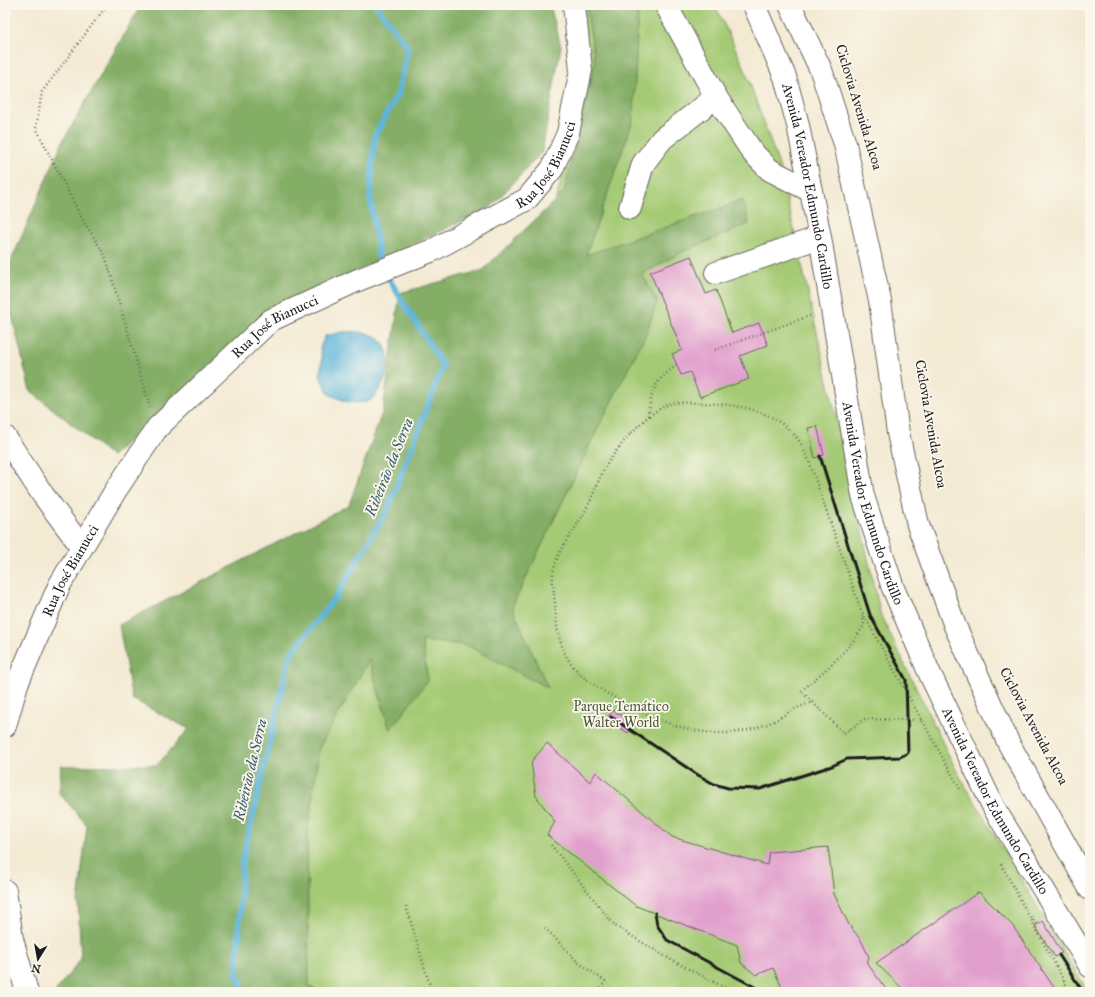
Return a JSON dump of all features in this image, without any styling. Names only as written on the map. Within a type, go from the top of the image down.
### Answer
[{"type":"main road","name":"Rua José Bianucci","points":[[5,726],[17,684],[59,586],[81,546],[157,428],[271,320],[358,280],[433,250],[528,199],[552,169],[568,133],[581,70],[574,5]]},
{"type":"main road","points":[[666,5],[716,97],[753,153],[770,170],[811,191]]},
{"type":"main road","name":"Avenida Vereador Edmundo Cardillo","points":[[754,5],[785,77],[798,125],[820,236],[862,496],[893,588],[929,672],[994,808],[1090,966]]},
{"type":"main road","points":[[790,5],[821,70],[845,144],[880,301],[898,433],[918,525],[955,626],[1009,744],[1090,889]]},
{"type":"main road","points":[[630,208],[643,164],[662,139],[716,97]]},
{"type":"main road","points":[[716,272],[820,236]]},
{"type":"main road","points":[[5,437],[43,495],[81,546]]},
{"type":"main road","points":[[5,891],[12,939],[27,992]]},
{"type":"path","points":[[107,5],[42,92],[36,128],[82,219],[105,255],[157,428]]},
{"type":"path","points":[[715,350],[812,315],[832,310]]},
{"type":"path","points":[[648,416],[652,393],[661,377],[677,365]]},
{"type":"path","points":[[812,702],[772,722],[737,732],[703,733],[662,722],[638,711],[604,692],[573,669],[559,643],[556,624],[553,570],[563,548],[586,510],[607,465],[648,416],[669,403],[730,404],[755,410],[771,416],[788,429],[798,439],[809,461],[861,610],[864,625],[858,636],[834,661],[801,691],[812,702],[844,734],[865,719],[921,720],[861,610]]},
{"type":"path","points":[[551,845],[615,926],[668,958],[733,992]]},
{"type":"path","points":[[406,906],[432,992]]},
{"type":"path","points":[[1028,914],[1038,924]]},
{"type":"path","points":[[545,928],[579,963],[605,981],[600,992]]},
{"type":"green space","points":[[141,5],[550,5],[561,46],[542,152],[491,207],[268,313],[112,456],[30,391],[5,286],[5,275],[63,141]]},
{"type":"green space","name":"Parque Temático Walter World","points":[[582,5],[715,5],[744,67],[780,168],[881,616],[956,770],[1088,992],[277,992],[285,800],[542,252],[588,81]]},
{"type":"green space","points":[[586,5],[637,5],[638,13],[633,120],[586,255],[743,200],[749,224],[684,251],[642,274],[657,301],[647,332],[598,428],[512,607],[548,688],[466,645],[422,641],[428,680],[390,730],[369,660],[319,748],[307,838],[309,986],[320,992],[55,992],[81,959],[78,903],[87,825],[59,793],[61,766],[157,765],[189,729],[132,699],[119,625],[349,505],[383,410],[400,293],[483,270],[564,192],[595,62]]},
{"type":"water","points":[[343,332],[361,332],[372,335],[384,344],[387,350],[388,364],[385,379],[381,388],[370,401],[356,403],[345,401],[330,395],[322,381],[320,375],[322,359],[320,348],[325,336]]},
{"type":"building","points":[[691,256],[706,294],[716,290],[732,333],[759,323],[768,345],[740,356],[749,379],[700,397],[690,372],[681,375],[672,354],[682,350],[650,272]]},
{"type":"building","points":[[817,426],[824,455],[815,458],[808,428]]},
{"type":"building","points":[[613,710],[635,724],[628,733],[607,719]]},
{"type":"building","points":[[547,743],[590,782],[596,772],[672,837],[767,865],[769,852],[828,847],[834,894],[849,925],[861,940],[869,957],[867,963],[888,992],[784,992],[773,968],[756,975],[741,963],[737,945],[636,906],[547,835],[555,822],[536,796],[531,762]]},
{"type":"building","points":[[979,892],[1012,925],[1057,992],[906,992],[876,963]]},
{"type":"building","points":[[1043,921],[1062,953],[1055,957],[1035,926]]},
{"type":"waterway","name":"Ribeirão da Serra","points":[[244,992],[237,974],[242,862],[290,655],[337,595],[388,509],[443,366],[380,265],[370,195],[375,135],[398,94],[408,48],[376,5]]},
{"type":"railway","points":[[611,717],[698,775],[714,784],[728,788],[760,789],[832,766],[847,759],[900,757],[908,753],[906,680],[870,615],[820,456]]},
{"type":"railway","points":[[655,913],[657,925],[667,940],[764,992]]},
{"type":"railway","points":[[1059,955],[1083,992]]}]
